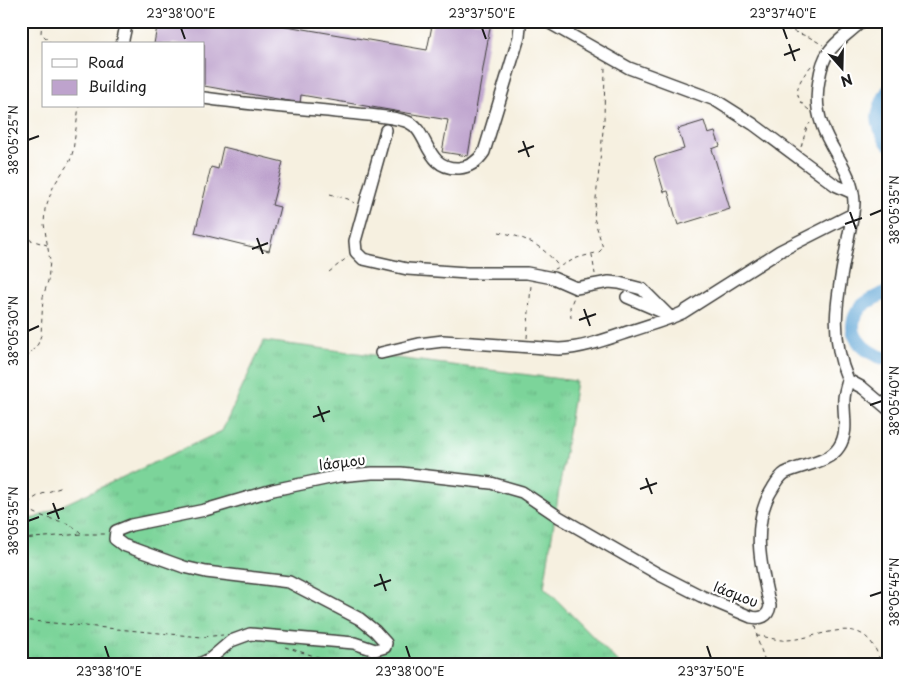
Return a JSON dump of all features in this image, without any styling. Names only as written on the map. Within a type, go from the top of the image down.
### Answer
[{"type":"street","points":[[122,42],[127,21]]},
{"type":"street","points":[[205,98],[373,115],[405,121],[413,125],[432,154],[442,163],[454,168],[467,166],[477,161],[484,152],[519,37],[520,26],[518,21]]},
{"type":"street","points":[[546,21],[629,68],[715,100],[753,124],[835,185],[853,193]]},
{"type":"street","points":[[862,21],[830,49],[823,62],[818,80],[817,99],[822,125],[851,182],[853,193],[853,214],[835,316],[838,348],[848,380],[863,388],[888,409]]},
{"type":"street","points":[[386,130],[355,241],[356,252],[363,259],[407,269],[467,273],[537,274],[579,288],[609,282],[619,283],[642,289],[670,316]]},
{"type":"street","points":[[380,353],[419,344],[443,341],[530,348],[574,348],[670,316],[696,305],[772,256],[853,214]]},
{"type":"street","points":[[626,297],[670,316]]},
{"type":"street","name":"Ιάσμου","points":[[115,535],[116,532],[131,525],[205,510],[273,490],[339,476],[402,473],[491,484],[522,492],[559,517],[700,596],[756,618],[765,617],[769,612],[770,606],[759,560],[760,527],[766,499],[783,474],[822,460],[832,455],[839,448],[845,431],[844,398],[848,380]]},
{"type":"street","points":[[115,535],[118,542],[123,545],[184,567],[206,572],[288,582],[360,619],[386,643],[385,647],[375,650],[354,643],[250,634],[232,641],[217,655],[199,664]]},
{"type":"path","points":[[42,21],[40,33],[50,42]]},
{"type":"path","points":[[763,21],[809,37],[830,49]]},
{"type":"path","points":[[530,348],[526,333],[537,274],[592,254],[603,248],[594,218],[604,112],[605,54]]},
{"type":"path","points":[[798,157],[807,127],[819,115],[800,101],[797,92],[799,83],[813,64]]},
{"type":"path","points":[[22,362],[38,344],[41,335],[43,297],[48,281],[50,261],[44,224],[45,209],[54,185],[70,161],[79,108]]},
{"type":"path","points":[[330,194],[348,199],[363,213]]},
{"type":"path","points":[[498,232],[517,237],[538,246],[548,252],[559,266]]},
{"type":"path","points":[[21,238],[48,246]]},
{"type":"path","points":[[329,272],[356,252]]},
{"type":"path","points":[[592,254],[598,284]]},
{"type":"path","points":[[571,318],[571,301],[579,288]]},
{"type":"path","points":[[60,488],[30,501],[27,506],[28,510],[34,514],[70,525],[82,534]]},
{"type":"path","points":[[21,539],[82,534],[115,535]]},
{"type":"path","points":[[756,618],[756,636],[766,664]]},
{"type":"path","points":[[21,620],[202,637],[224,635],[232,641]]},
{"type":"path","points":[[756,636],[768,636],[785,641],[841,630],[856,631],[876,648],[881,664]]},
{"type":"path","points":[[284,647],[321,658],[331,664]]},
{"type":"green space","points":[[264,341],[576,381],[544,587],[620,664],[21,664],[21,520],[35,518],[222,431]]},
{"type":"building","points":[[158,21],[257,21],[427,50],[433,21],[491,22],[468,156],[442,152],[448,120],[301,95],[300,103],[205,86],[205,42],[154,42]]},
{"type":"building","points":[[704,121],[708,134],[715,132],[720,146],[712,149],[730,209],[678,225],[668,191],[664,192],[654,158],[684,149],[678,129]]},
{"type":"building","points":[[223,147],[283,162],[272,205],[280,207],[269,251],[195,233],[211,167],[218,169]]},
{"type":"waterway","points":[[888,91],[881,105],[878,117],[880,129],[888,143]]},
{"type":"waterway","points":[[888,292],[873,298],[863,305],[855,317],[853,325],[854,333],[864,347],[888,359]]}]
